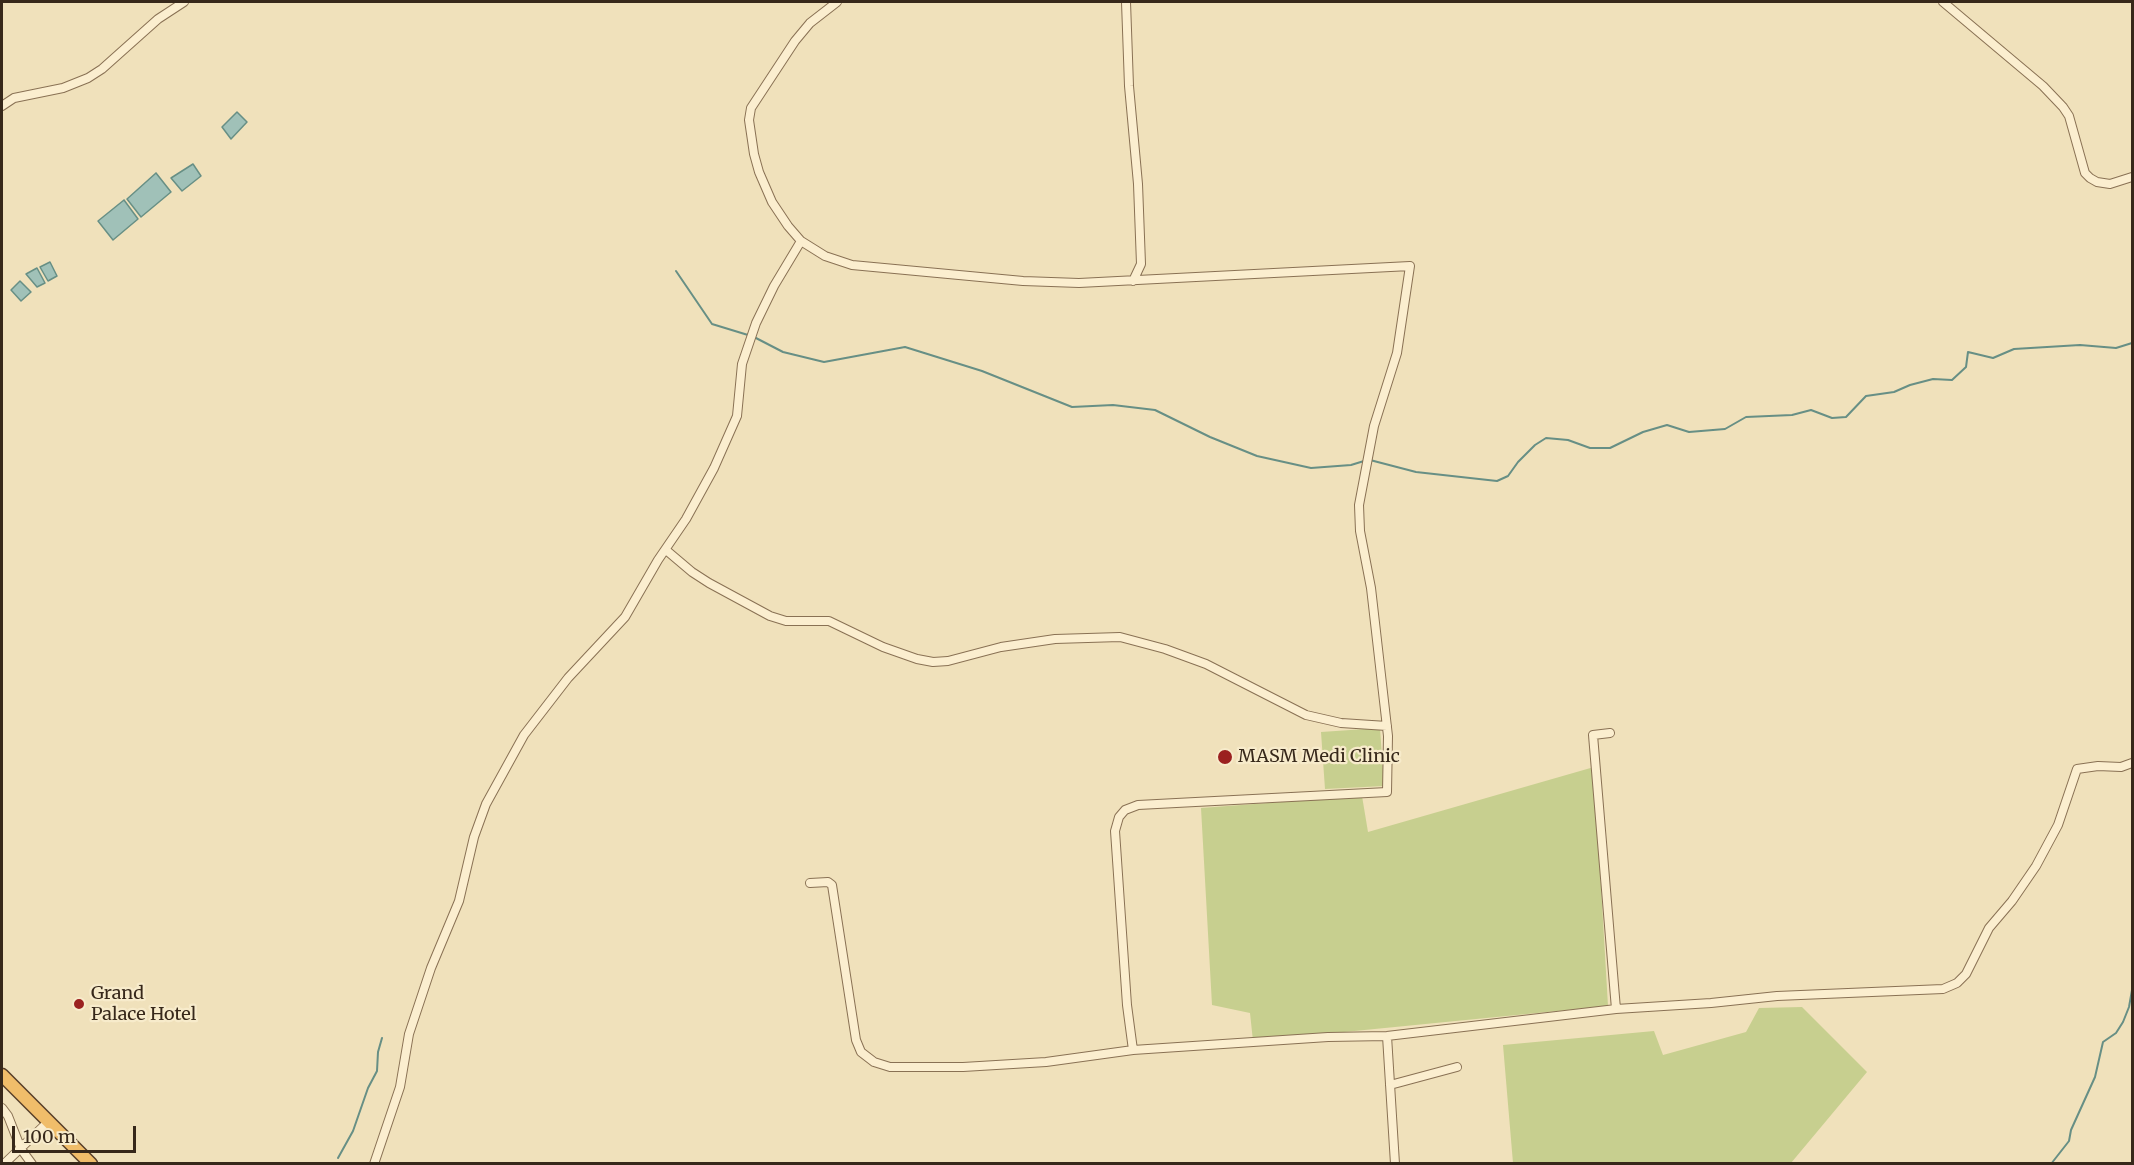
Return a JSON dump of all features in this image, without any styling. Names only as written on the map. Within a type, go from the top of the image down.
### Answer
[{"type":"highway","points":[[2,1075],[91,1164]]},
{"type":"street","points":[[2,106],[15,98],[63,88],[88,78],[102,69],[158,19],[184,2]]},
{"type":"street","points":[[837,2],[810,23],[795,40],[750,114],[749,130],[759,172],[777,209],[801,241],[825,256],[852,265],[1043,282],[1133,281],[1410,266],[1397,353],[1374,426],[1359,505],[1360,531],[1371,588],[1387,726],[1387,792],[1138,805],[1129,807],[1122,813],[1115,831],[1127,1005],[1133,1050]]},
{"type":"street","points":[[1126,2],[1129,86],[1138,184],[1141,264],[1133,281]]},
{"type":"street","points":[[1943,2],[2043,86],[2063,107],[2069,116],[2085,173],[2090,178],[2097,182],[2110,184],[2133,177]]},
{"type":"street","points":[[374,1164],[400,1088],[409,1034],[431,968],[459,901],[474,837],[486,804],[524,735],[568,678],[625,617],[686,519],[731,434],[737,416],[742,364],[762,307],[801,241]]},
{"type":"street","points":[[666,550],[709,583],[770,616],[786,621],[829,621],[876,644],[917,659],[933,662],[948,661],[1000,647],[1055,639],[1120,637],[1206,664],[1306,715],[1341,723],[1387,726]]},
{"type":"street","points":[[1610,733],[1593,735],[1616,1009]]},
{"type":"street","points":[[810,884],[828,882],[832,885],[856,1040],[861,1052],[874,1062],[890,1067],[963,1067],[1046,1062],[1133,1050],[1328,1037],[1387,1036],[1616,1009],[1777,996],[1937,990],[1951,986],[1966,974],[1989,928],[2012,901],[2036,866],[2058,825],[2077,769],[2098,766],[2121,767],[2133,763]]},
{"type":"street","points":[[1387,1036],[1395,1164]]},
{"type":"street","points":[[1390,1085],[1457,1067]]},
{"type":"street","points":[[2,1107],[9,1116],[21,1149],[31,1163]]},
{"type":"street","points":[[4,1164],[49,1121]]},
{"type":"green space","points":[[1380,728],[1384,786],[1325,789],[1321,732]]},
{"type":"green space","points":[[1594,767],[1608,1006],[1253,1041],[1250,1013],[1212,1005],[1201,808],[1362,796],[1368,832]]},
{"type":"green space","points":[[1802,1007],[1867,1072],[1791,1163],[1513,1163],[1503,1045],[1654,1031],[1663,1055],[1746,1032],[1759,1008]]},
{"type":"water","points":[[237,112],[247,122],[231,139],[222,127]]},
{"type":"water","points":[[193,164],[201,176],[182,191],[171,178]]},
{"type":"water","points":[[156,173],[171,192],[141,217],[127,199]]},
{"type":"water","points":[[124,200],[138,219],[113,240],[98,221]]},
{"type":"water","points":[[50,262],[57,276],[48,281],[40,267]]},
{"type":"water","points":[[37,268],[45,283],[37,287],[26,274]]},
{"type":"water","points":[[20,281],[31,292],[21,301],[11,290]]},
{"type":"waterway","points":[[676,271],[712,324],[748,335]]},
{"type":"waterway","points":[[754,337],[783,352],[824,362],[905,347],[982,371],[1072,407],[1113,405],[1155,410],[1210,437],[1257,456],[1311,468],[1351,465],[1364,461]]},
{"type":"waterway","points":[[1370,460],[1416,472],[1497,481],[1508,476],[1518,462],[1535,445],[1546,438],[1568,440],[1590,448],[1610,448],[1643,432],[1667,425],[1689,432],[1725,429],[1746,417],[1792,415],[1811,410],[1832,418],[1846,417],[1866,396],[1894,392],[1933,379],[1952,380],[1966,367],[1968,352],[1993,358],[2014,349],[2080,345],[2116,348],[2132,343]]},
{"type":"waterway","points":[[2051,1164],[2069,1141],[2071,1130],[2095,1077],[2103,1042],[2116,1033],[2123,1022],[2132,990]]},
{"type":"waterway","points":[[338,1158],[353,1131],[368,1088],[377,1071],[378,1052],[382,1038]]},
{"type":"place","name":"MASM Medi Clinic","points":[[1225,757]]},
{"type":"place","name":"Grand Palace Hotel","points":[[79,1004]]}]
